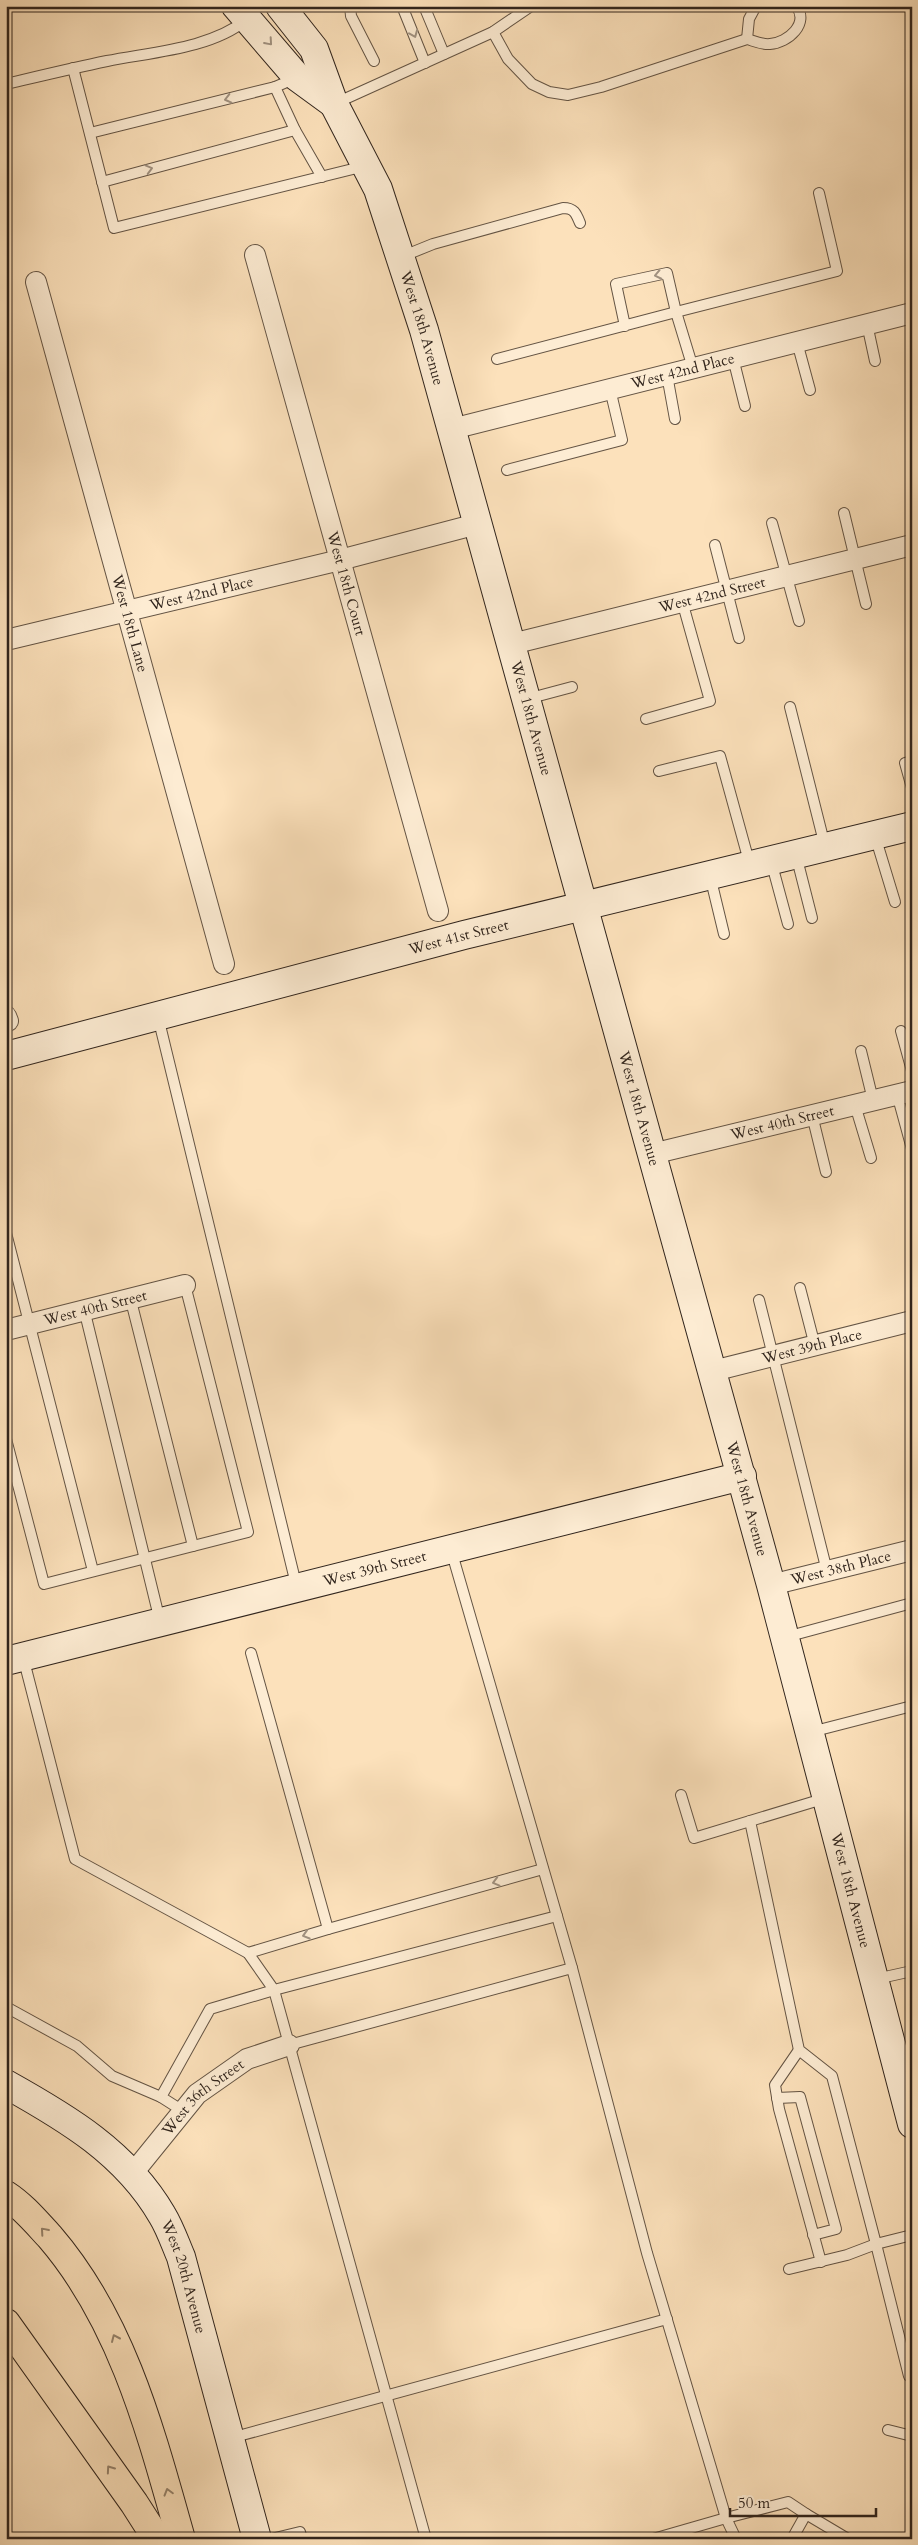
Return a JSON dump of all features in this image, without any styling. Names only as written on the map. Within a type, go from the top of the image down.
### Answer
[{"type":"highway","points":[[6,2195],[32,2217],[76,2268],[108,2323],[128,2368],[181,2539]]},
{"type":"highway","points":[[6,2323],[134,2503],[157,2539]]},
{"type":"street","name":"West 18th Avenue","points":[[280,6],[314,48],[334,104],[378,189],[424,330],[742,1476],[875,1980],[901,2038],[912,2124]]},
{"type":"street","name":"West 18th Avenue","points":[[242,12],[286,82],[334,104]]},
{"type":"street","name":"West 18th Court","points":[[255,256],[438,911]]},
{"type":"street","name":"West 18th Lane","points":[[36,282],[224,964]]},
{"type":"street","name":"West 42nd Place","points":[[452,429],[912,313]]},
{"type":"street","points":[[340,560],[477,524]]},
{"type":"street","name":"West 42nd Street","points":[[512,644],[912,544]]},
{"type":"street","name":"West 42nd Place","points":[[6,640],[340,560]]},
{"type":"street","name":"West 41st Street","points":[[6,1056],[464,935],[912,826]]},
{"type":"street","name":"West 40th Street","points":[[652,1154],[904,1093]]},
{"type":"street","name":"West 40th Street","points":[[6,1330],[130,1297],[185,1285]]},
{"type":"street","name":"West 39th Place","points":[[712,1372],[911,1323]]},
{"type":"street","name":"West 39th Street","points":[[15,1659],[742,1476]]},
{"type":"street","name":"West 38th Place","points":[[771,1584],[912,1550]]},
{"type":"street","name":"West 36th Street","points":[[133,2172],[198,2094],[247,2059],[289,2045]]},
{"type":"street","name":"West 20th Avenue","points":[[6,2084],[88,2133],[133,2172],[163,2216],[180,2257],[257,2539]]},
{"type":"lane","points":[[350,6],[351,16],[374,61]]},
{"type":"lane","points":[[402,6],[425,63]]},
{"type":"lane","points":[[424,6],[444,54]]},
{"type":"lane","points":[[334,104],[493,32],[531,6]]},
{"type":"lane","points":[[747,39],[750,19],[756,6]]},
{"type":"lane","points":[[493,32],[508,59],[532,84],[549,92],[568,96],[747,39],[770,44],[793,35],[801,23],[800,11],[796,6]]},
{"type":"lane","points":[[6,84],[73,68],[209,41],[236,28],[242,12]]},
{"type":"lane","points":[[73,68],[114,228],[366,166]]},
{"type":"lane","points":[[90,133],[286,82],[295,130],[322,177]]},
{"type":"lane","points":[[102,182],[295,130]]},
{"type":"lane","points":[[497,359],[838,270],[819,193]]},
{"type":"lane","points":[[400,257],[433,244],[563,208],[570,208],[576,212],[580,223]]},
{"type":"lane","points":[[625,326],[616,284],[667,273],[676,312],[693,368]]},
{"type":"lane","points":[[867,324],[874,361]]},
{"type":"lane","points":[[797,342],[810,390]]},
{"type":"lane","points":[[733,358],[745,406]]},
{"type":"lane","points":[[666,375],[675,419]]},
{"type":"lane","points":[[507,470],[622,440],[610,389]]},
{"type":"lane","points":[[844,513],[866,604]]},
{"type":"lane","points":[[772,522],[799,621]]},
{"type":"lane","points":[[715,545],[739,638]]},
{"type":"lane","points":[[646,719],[710,701],[682,601]]},
{"type":"lane","points":[[526,699],[572,687]]},
{"type":"lane","points":[[790,707],[825,847]]},
{"type":"lane","points":[[660,771],[720,756],[772,860],[812,918]]},
{"type":"lane","points":[[912,761],[905,763],[912,788]]},
{"type":"lane","points":[[874,835],[895,902]]},
{"type":"lane","points":[[772,860],[788,924]]},
{"type":"lane","points":[[710,875],[724,934]]},
{"type":"lane","points":[[158,1016],[297,1588]]},
{"type":"lane","points":[[901,1031],[912,1071]]},
{"type":"lane","points":[[861,1051],[870,1158]]},
{"type":"lane","points":[[904,1093],[912,1149]]},
{"type":"lane","points":[[812,1115],[826,1172]]},
{"type":"lane","points":[[6,1233],[93,1572]]},
{"type":"lane","points":[[6,1439],[44,1584],[248,1532],[185,1285]]},
{"type":"lane","points":[[800,1288],[815,1346]]},
{"type":"lane","points":[[130,1297],[193,1546]]},
{"type":"lane","points":[[759,1300],[828,1570]]},
{"type":"lane","points":[[84,1309],[160,1622]]},
{"type":"lane","points":[[451,1549],[572,1968],[667,2319],[726,2518],[736,2539]]},
{"type":"lane","points":[[786,1637],[912,1603]]},
{"type":"lane","points":[[251,1653],[328,1928]]},
{"type":"lane","points":[[15,1659],[75,1859],[248,1953],[274,1990],[426,2539]]},
{"type":"lane","points":[[810,1732],[912,1706]]},
{"type":"lane","points":[[681,1795],[694,1838],[827,1797]]},
{"type":"lane","points":[[750,1821],[799,2050],[832,2076],[909,2376],[912,2375]]},
{"type":"lane","points":[[248,1953],[328,1928],[543,1869]]},
{"type":"lane","points":[[161,2096],[210,2009],[274,1990],[557,1916]]},
{"type":"lane","points":[[289,2045],[572,1968]]},
{"type":"lane","points":[[875,1980],[912,1970]]},
{"type":"lane","points":[[6,2007],[77,2046],[112,2076],[161,2096],[183,2111]]},
{"type":"lane","points":[[799,2050],[775,2084],[813,2235],[822,2262]]},
{"type":"lane","points":[[777,2098],[800,2097],[836,2229],[813,2235]]},
{"type":"lane","points":[[789,2269],[822,2262],[876,2244],[912,2235]]},
{"type":"lane","points":[[230,2438],[667,2319]]},
{"type":"lane","points":[[888,2430],[912,2436]]},
{"type":"lane","points":[[653,2539],[788,2502],[848,2539]]},
{"type":"lane","points":[[792,2539],[806,2514]]},
{"type":"lane","points":[[726,2518],[728,2539]]},
{"type":"lane","points":[[271,2539],[300,2532],[302,2539]]}]
